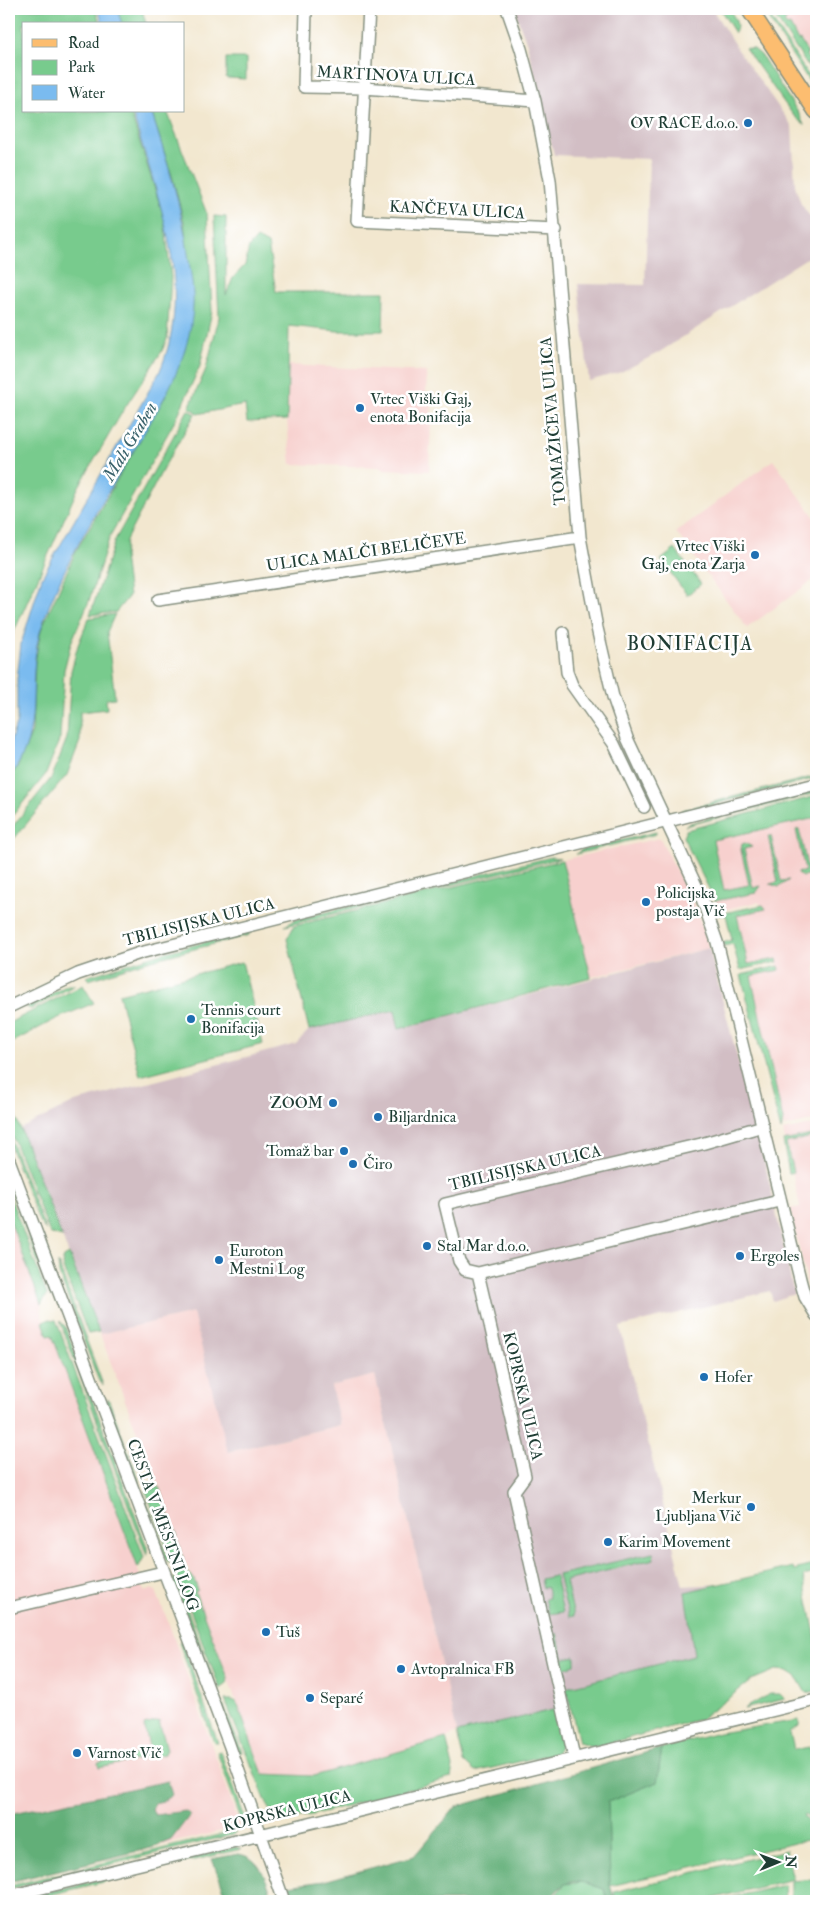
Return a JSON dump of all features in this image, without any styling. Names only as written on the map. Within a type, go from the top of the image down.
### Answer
[{"type":"main road","points":[[749,9],[816,111]]},
{"type":"street","name":"MARTINOVA ULICA","points":[[306,9],[304,87],[364,88],[535,101]]},
{"type":"street","points":[[364,88],[369,9]]},
{"type":"street","name":"TOMAŽIČEVA ULICA","points":[[507,9],[521,49],[543,134],[556,230],[567,402],[580,537],[613,697],[627,738],[666,823]]},
{"type":"street","name":"KANČEVA ULICA","points":[[364,88],[357,222],[556,230]]},
{"type":"street","name":"ULICA MALČI BELIČEVE","points":[[158,600],[580,537]]},
{"type":"street","points":[[564,633],[567,672],[572,685],[614,744],[644,807]]},
{"type":"street","points":[[614,744],[627,738]]},
{"type":"street","name":"TBILISIJSKA ULICA","points":[[9,1007],[78,974],[140,953],[816,784]]},
{"type":"street","points":[[666,823],[701,896],[717,942],[801,1283],[816,1315]]},
{"type":"street","name":"TBILISIJSKA ULICA","points":[[478,1273],[465,1270],[459,1261],[445,1204],[700,1144],[763,1126]]},
{"type":"street","name":"CESTA V MESTNI LOG","points":[[9,1160],[229,1744],[284,1901]]},
{"type":"street","points":[[478,1273],[775,1202],[780,1197]]},
{"type":"street","name":"KOPRSKA ULICA","points":[[478,1273],[525,1476],[514,1492],[574,1757]]},
{"type":"street","points":[[9,1608],[163,1572]]},
{"type":"street","name":"KOPRSKA ULICA","points":[[9,1896],[574,1757],[816,1700]]},
{"type":"shaded area","points":[[514,9],[712,9],[738,50],[792,126],[795,185],[801,204],[816,225],[816,252],[658,353],[621,372],[589,381],[578,284],[645,285],[649,159],[554,155],[527,44]]},
{"type":"shaded area","points":[[770,9],[816,9],[816,79]]},
{"type":"shaded area","name":"Vrtec Viški Gaj, enota Bonifacija","points":[[288,365],[427,372],[426,394],[432,395],[429,471],[382,469],[380,467],[291,464],[287,420]]},
{"type":"shaded area","name":"Vrtec Viški Gaj, enota Zarja","points":[[773,460],[816,519],[816,578],[747,628],[676,532]]},
{"type":"shaded area","points":[[816,818],[816,1120],[784,1127],[751,976],[779,970],[777,959],[748,965],[737,915],[766,909],[758,902],[718,911],[715,901],[759,890],[761,887],[753,888],[744,849],[752,847],[741,847],[749,885],[724,891],[713,840]]},
{"type":"shaded area","points":[[660,838],[697,912],[709,948],[591,977],[562,860]]},
{"type":"shaded area","points":[[709,948],[768,1176],[794,1294],[773,1301],[770,1291],[620,1327],[683,1586],[723,1584],[685,1592],[694,1655],[567,1688],[570,1706],[457,1733],[375,1375],[331,1386],[340,1425],[228,1452],[193,1313],[100,1334],[20,1129],[75,1102],[296,1044],[309,1030],[395,1010],[399,1029]]},
{"type":"shaded area","points":[[816,1124],[816,1134],[785,1141],[783,1131]]},
{"type":"shaded area","points":[[816,1136],[816,1283],[808,1285],[790,1209],[800,1207],[786,1143]]},
{"type":"shaded area","points":[[9,1218],[41,1304],[43,1322],[48,1336],[52,1335],[136,1562],[144,1591],[151,1589],[156,1591],[170,1627],[239,1823],[238,1827],[151,1848],[144,1787],[9,1814]]},
{"type":"shaded area","points":[[193,1313],[229,1452],[340,1425],[331,1386],[375,1375],[457,1733],[446,1738],[314,1776],[263,1774],[195,1591],[198,1590],[184,1560],[160,1488],[154,1472],[152,1472],[100,1334]]},
{"type":"green space","points":[[9,9],[95,9],[100,22],[22,22],[22,112],[130,112],[164,218],[171,277],[167,339],[162,351],[124,409],[78,488],[9,643]]},
{"type":"green space","points":[[117,9],[142,9],[145,22],[121,22]]},
{"type":"green space","points":[[720,9],[729,9],[733,15],[737,24],[735,33]]},
{"type":"green space","points":[[762,9],[765,9],[816,87],[816,92]]},
{"type":"green space","points":[[770,9],[781,9],[782,11],[779,14],[782,18],[785,16],[787,20],[784,22],[787,26],[790,25],[798,41],[800,40],[808,53],[806,54],[808,58],[812,56],[816,63],[816,79]]},
{"type":"green space","points":[[745,48],[754,49],[761,55],[804,125],[793,115]]},
{"type":"green space","points":[[226,58],[246,58],[246,79],[226,78]]},
{"type":"green space","points":[[151,112],[167,112],[207,214],[212,311],[200,366],[176,419],[110,536],[89,601],[71,643],[64,670],[60,738],[46,774],[9,820],[9,778],[18,766],[32,732],[35,663],[41,630],[76,551],[165,397],[193,305],[184,222],[173,179]]},
{"type":"green space","points":[[214,216],[226,217],[226,295],[233,278],[245,265],[249,247],[257,238],[268,244],[276,292],[384,292],[383,331],[337,331],[289,326],[287,420],[247,422],[245,405],[197,414],[196,411],[189,408],[206,369],[219,317]]},
{"type":"green space","points":[[188,410],[195,414],[164,467],[126,540],[124,556],[129,596],[116,612],[90,615],[115,540]]},
{"type":"green space","points":[[675,549],[701,584],[687,595],[661,560]]},
{"type":"green space","points":[[115,614],[107,632],[115,698],[106,699],[107,709],[80,712],[80,741],[67,775],[9,845],[9,831],[52,777],[67,738],[71,671],[78,645],[89,618]]},
{"type":"green space","points":[[816,776],[816,778],[680,813],[682,810]]},
{"type":"green space","points":[[816,790],[816,793],[685,826],[690,823]]},
{"type":"green space","points":[[816,796],[816,818],[713,840],[724,890],[749,885],[741,850],[742,844],[745,843],[752,847],[744,849],[753,888],[761,886],[756,893],[715,901],[683,837],[686,830]]},
{"type":"green space","points":[[799,829],[808,870],[816,868],[814,872],[802,877],[797,873],[805,871],[796,830]]},
{"type":"green space","points":[[656,832],[656,834],[576,854],[581,850]]},
{"type":"green space","points":[[768,836],[771,836],[781,881],[789,880],[779,887],[770,884],[778,882]]},
{"type":"green space","points":[[551,857],[560,858],[285,926],[294,920]]},
{"type":"green space","points":[[562,860],[591,977],[399,1029],[395,1010],[309,1030],[287,939],[294,926]]},
{"type":"green space","points":[[763,905],[766,909],[737,915],[748,964],[777,959],[778,962],[740,970],[733,944],[724,946],[723,943],[732,940],[726,915],[714,915]]},
{"type":"green space","points":[[249,931],[249,935],[144,962],[89,980],[86,977],[162,953]]},
{"type":"green space","name":"Tennis court Bonifacija","points":[[242,962],[263,1044],[140,1076],[119,994]]},
{"type":"green space","points":[[779,966],[780,970],[751,976],[783,1120],[781,1131],[741,975]]},
{"type":"green space","points":[[68,985],[75,985],[31,1009],[26,1007]]},
{"type":"green space","points":[[83,985],[94,1003],[56,1019],[9,1044],[9,1023]]},
{"type":"green space","points":[[9,1099],[62,1237],[50,1234],[9,1128]]},
{"type":"green space","points":[[816,1134],[816,1136],[786,1143],[793,1172],[789,1173],[783,1141]]},
{"type":"green space","points":[[9,1136],[46,1231],[39,1221],[9,1143]]},
{"type":"green space","points":[[9,1175],[52,1291],[51,1297],[9,1185]]},
{"type":"green space","points":[[9,1194],[47,1295],[41,1304],[9,1218]]},
{"type":"green space","points":[[69,1254],[99,1332],[88,1334],[62,1265],[64,1257]]},
{"type":"green space","points":[[58,1263],[103,1385],[98,1379],[59,1274]]},
{"type":"green space","points":[[50,1319],[56,1320],[144,1557],[138,1568],[52,1335],[48,1336],[43,1322]]},
{"type":"green space","points":[[60,1321],[65,1326],[147,1547],[147,1556]]},
{"type":"green space","points":[[108,1398],[140,1483],[135,1479],[107,1402]]},
{"type":"green space","points":[[159,1487],[178,1537],[176,1538],[184,1560],[173,1564],[146,1491]]},
{"type":"green space","points":[[143,1493],[170,1564],[165,1559],[142,1498]]},
{"type":"green space","points":[[653,1553],[654,1559],[566,1581],[574,1616],[569,1617],[558,1575]]},
{"type":"green space","points":[[816,1564],[816,1573],[803,1576],[816,1639],[816,1691],[806,1693],[796,1676],[788,1671],[776,1670],[752,1680],[701,1719],[594,1747],[579,1742],[566,1688],[694,1655],[685,1592],[793,1567],[794,1570]]},
{"type":"green space","points":[[181,1572],[188,1573],[194,1580],[198,1590],[195,1592],[228,1678],[227,1684],[220,1689],[177,1575]]},
{"type":"green space","points":[[555,1576],[563,1612],[549,1614],[545,1599],[549,1598],[547,1587],[543,1588],[541,1579]]},
{"type":"green space","points":[[175,1577],[217,1689],[213,1687],[173,1581]]},
{"type":"green space","points":[[557,1633],[563,1659],[575,1656],[575,1665],[565,1668],[566,1675],[563,1676],[554,1636]]},
{"type":"green space","points":[[182,1641],[218,1743],[214,1743],[179,1642]]},
{"type":"green space","points":[[770,1694],[780,1694],[785,1699],[744,1709]]},
{"type":"green space","points":[[225,1700],[232,1700],[237,1703],[263,1774],[314,1776],[446,1738],[453,1767],[451,1778],[312,1815],[287,1819],[280,1818],[273,1814],[267,1804]]},
{"type":"green space","points":[[222,1702],[242,1752],[239,1753],[221,1709]]},
{"type":"green space","points":[[557,1709],[562,1743],[556,1753],[475,1772],[464,1762],[457,1733]]},
{"type":"green space","points":[[799,1720],[799,1726],[790,1732],[794,1750],[809,1747],[811,1751],[816,1753],[816,1827],[806,1815],[804,1816],[816,1832],[816,1838],[610,1886],[608,1802],[657,1782],[662,1748],[719,1733]]},
{"type":"green space","points":[[159,1721],[167,1749],[165,1754],[99,1768],[98,1763],[150,1751],[144,1725]]},
{"type":"green space","points":[[662,1748],[657,1782],[608,1802],[610,1885],[615,1901],[607,1901],[604,1889],[579,1882],[565,1884],[550,1898],[543,1901],[294,1901],[288,1886],[324,1881],[414,1856],[456,1807]]},
{"type":"green space","points":[[220,1751],[244,1819],[241,1819],[217,1752]]},
{"type":"green space","points":[[168,1781],[172,1795],[163,1801],[154,1803],[152,1810],[155,1815],[186,1811],[190,1815],[171,1840],[151,1848],[9,1882],[9,1814]]},
{"type":"green space","points":[[235,1831],[236,1833],[232,1835],[9,1889],[9,1886]]},
{"type":"green space","points":[[236,1847],[241,1849],[24,1901],[9,1901]]},
{"type":"green space","points":[[786,1850],[793,1879],[702,1901],[616,1901],[614,1892]]},
{"type":"green space","points":[[238,1854],[246,1856],[258,1865],[274,1901],[228,1901],[212,1859]]},
{"type":"green space","points":[[816,1879],[816,1898],[791,1899],[791,1881]]},
{"type":"green space","points":[[583,1882],[604,1889],[607,1901],[543,1901],[552,1899],[565,1884]]},
{"type":"green space","points":[[784,1885],[785,1901],[717,1901]]},
{"type":"water","points":[[98,9],[117,9],[121,22],[102,22]]},
{"type":"water","name":"Mali Graben","points":[[132,112],[151,112],[174,185],[183,223],[192,284],[191,325],[187,344],[174,379],[147,429],[84,534],[50,605],[36,649],[33,705],[28,742],[21,760],[9,778],[9,746],[17,721],[17,679],[21,644],[42,577],[159,373],[170,340],[174,307],[173,274],[169,241]]},
{"type":"place","name":"OV RACE d.o.o.","points":[[748,123]]},
{"type":"place","name":"Vrtec Viški Gaj, enota Bonifacija","points":[[360,408]]},
{"type":"place","name":"Vrtec Viški Gaj, enota Zarja","points":[[755,555]]},
{"type":"place","name":"Policijska postaja Vič","points":[[646,902]]},
{"type":"place","name":"Tennis court Bonifacija","points":[[191,1019]]},
{"type":"place","name":"ZOOM","points":[[333,1103]]},
{"type":"place","name":"Biljardnica","points":[[378,1117]]},
{"type":"place","name":"Tomaž bar","points":[[344,1151]]},
{"type":"place","name":"Čiro","points":[[353,1164]]},
{"type":"place","name":"Stal Mar d.o.o.","points":[[427,1246]]},
{"type":"place","name":"Ergoles","points":[[740,1256]]},
{"type":"place","name":"Euroton Mestni Log","points":[[219,1260]]},
{"type":"place","name":"Hofer","points":[[704,1377]]},
{"type":"place","name":"Merkur Ljubljana Vič","points":[[751,1507]]},
{"type":"place","name":"Karim Movement","points":[[608,1542]]},
{"type":"place","name":"Tuš","points":[[266,1632]]},
{"type":"place","name":"Avtopralnica FB","points":[[401,1669]]},
{"type":"place","name":"Separé","points":[[310,1698]]},
{"type":"place","name":"Varnost Vič","points":[[77,1753]]},
{"type":"district","name":"BONIFACIJA","points":[[690,644]]}]
